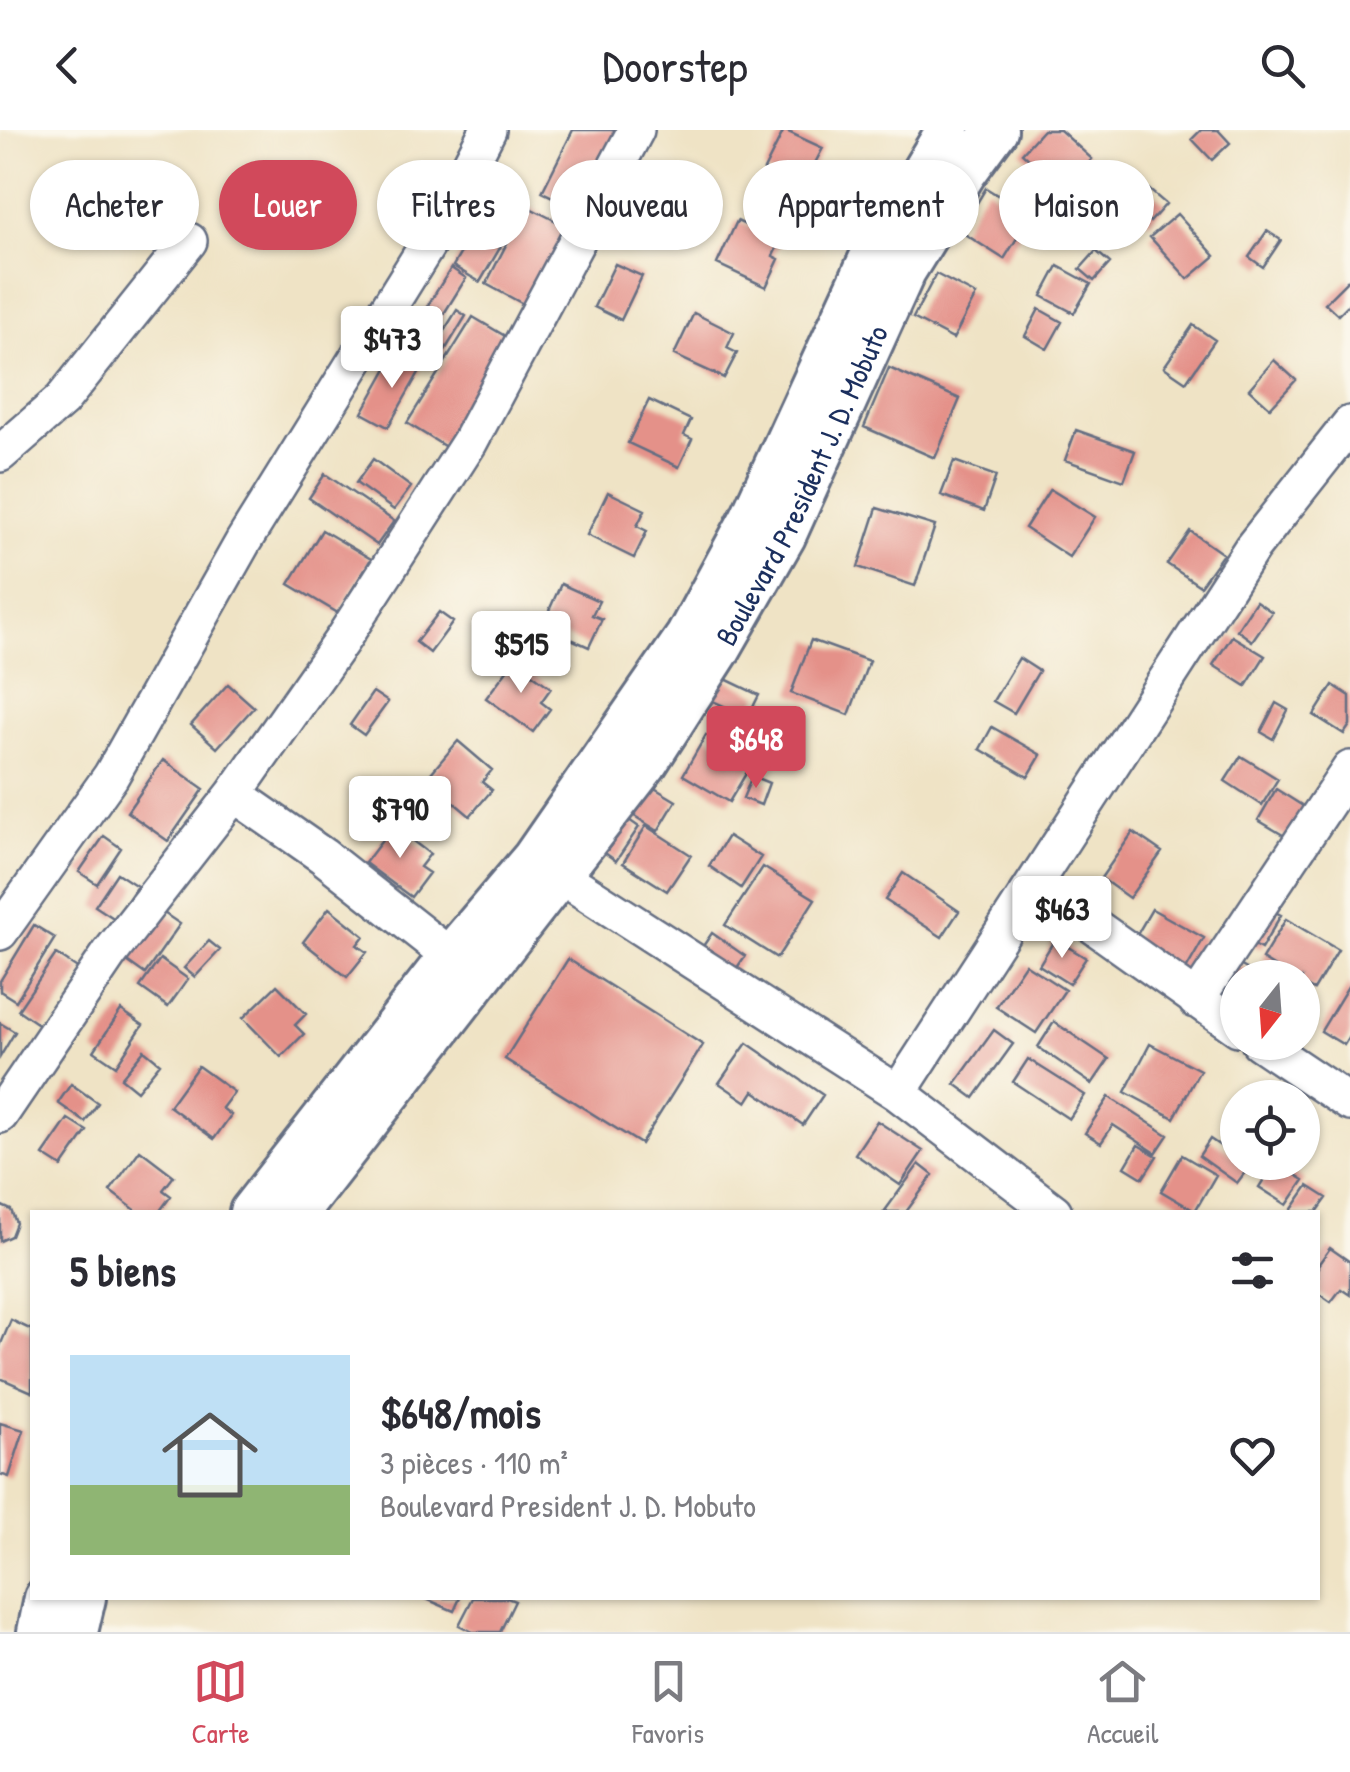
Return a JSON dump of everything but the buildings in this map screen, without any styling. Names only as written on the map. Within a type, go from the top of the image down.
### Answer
[{"type":"street","points":[[0,932],[111,776],[243,542],[436,232],[488,130]]},
{"type":"street","points":[[0,1115],[110,953],[234,794],[342,640],[469,442],[636,130]]},
{"type":"street","name":"Boulevard President J. D. Mobuto","points":[[547,868],[687,637],[751,519],[870,260],[948,130]]},
{"type":"street","name":"Boulevard President J. D. Mobuto","points":[[253,1210],[547,868],[646,763],[728,635],[784,536],[904,271],[965,172],[996,130]]},
{"type":"street","points":[[0,454],[62,400],[181,250]]},
{"type":"street","points":[[898,1094],[1252,548],[1350,424]]},
{"type":"street","points":[[1196,1000],[1350,770]]},
{"type":"street","points":[[234,794],[324,856],[463,967]]},
{"type":"street","points":[[547,868],[898,1094],[1051,1210]]},
{"type":"street","points":[[1036,885],[1220,1016]]},
{"type":"street","name":"Boulevard President J. D. Mobuto","points":[[298,1210],[463,967]]},
{"type":"street","points":[[1286,1060],[1350,1103]]},
{"type":"street","points":[[39,1632],[46,1600]]},
{"type":"street","points":[[76,1632],[84,1600]]}]
